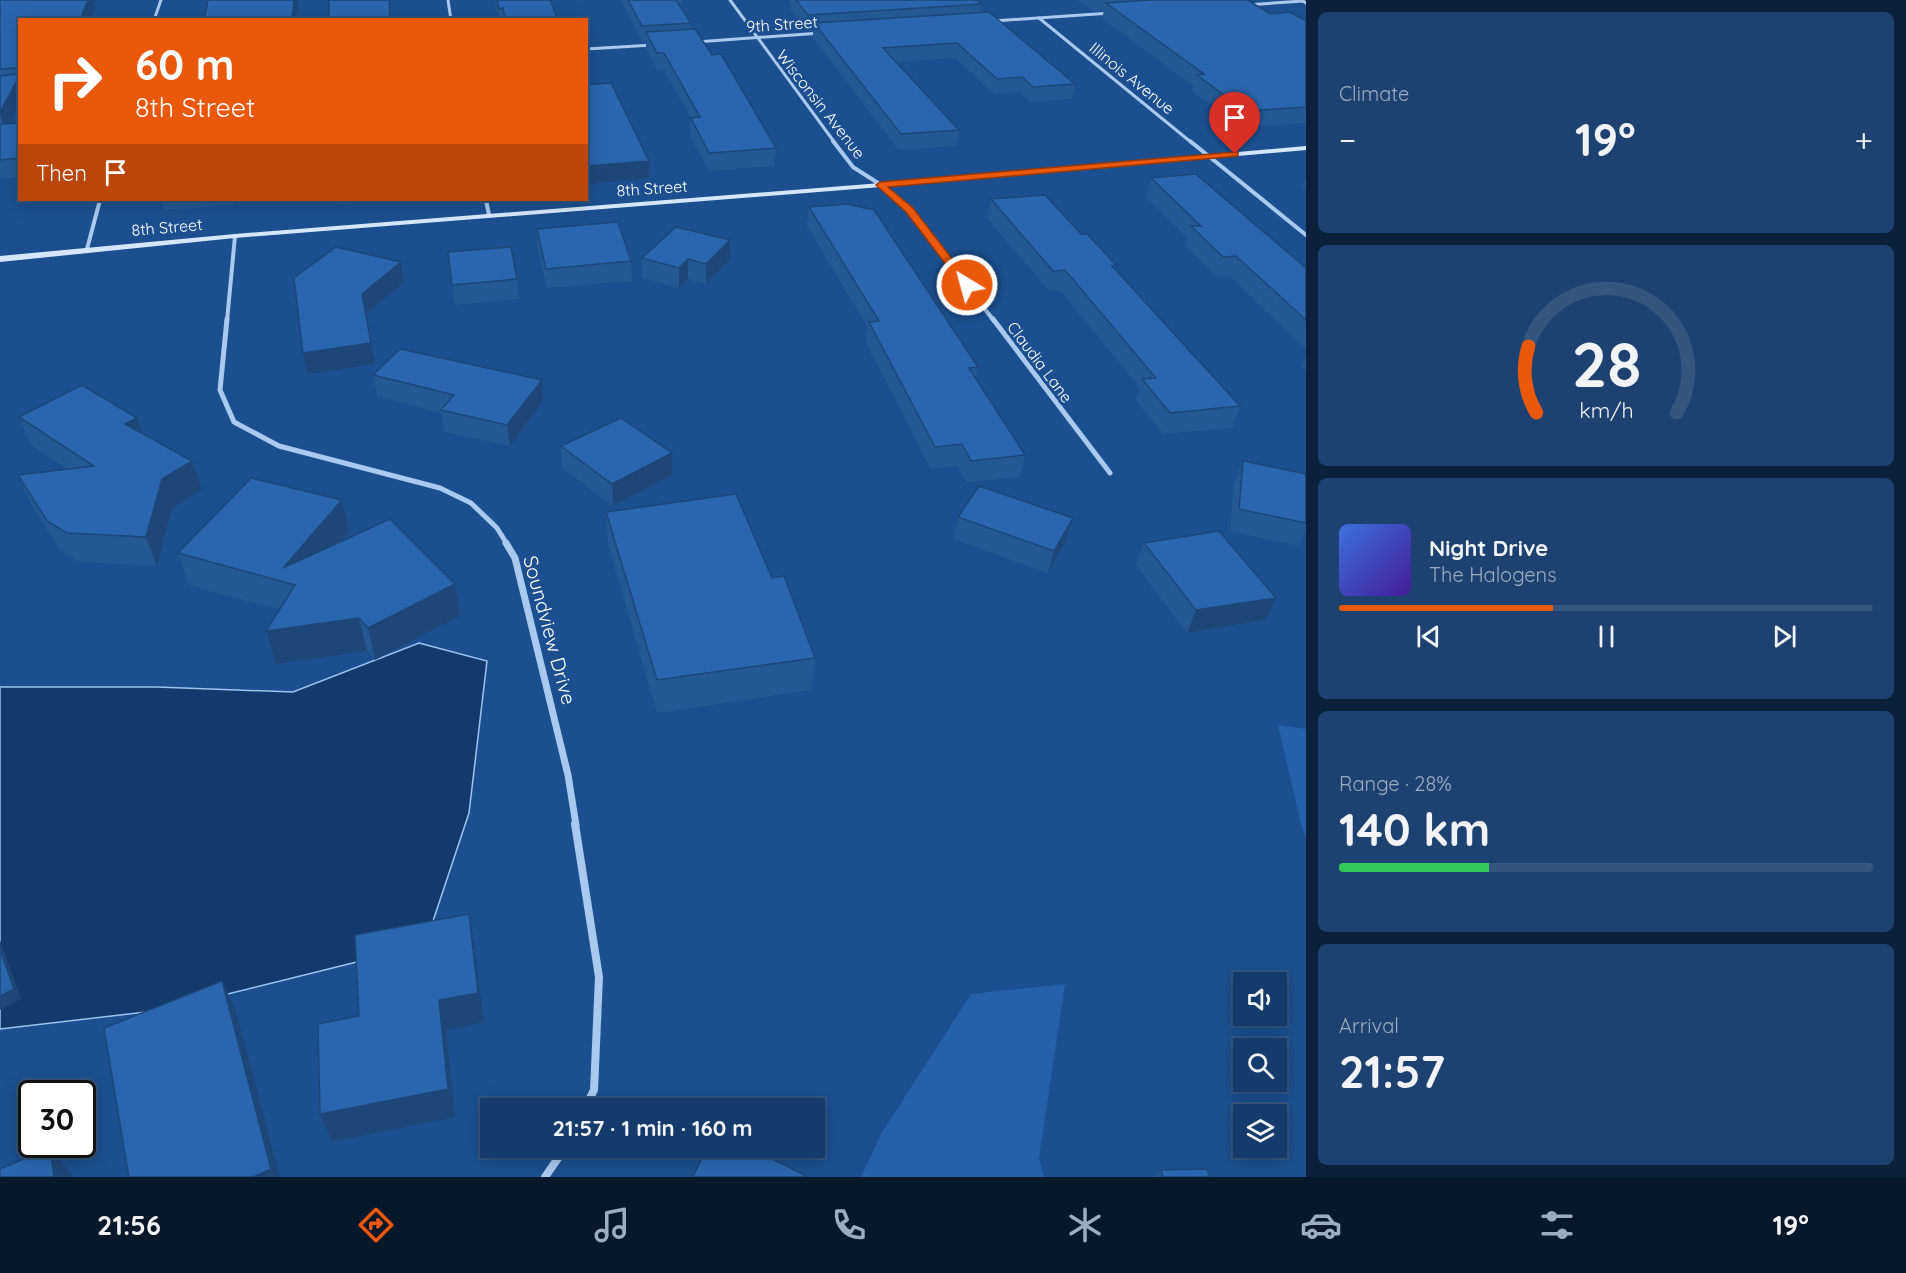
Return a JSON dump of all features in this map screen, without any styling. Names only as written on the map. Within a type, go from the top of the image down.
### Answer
[{"type":"street","points":[[155,18],[161,0]]},
{"type":"street","points":[[447,0],[451,18]]},
{"type":"street","name":"Wisconsin Avenue","points":[[730,0],[853,167],[880,185]]},
{"type":"street","points":[[1245,5],[1304,2]]},
{"type":"street","points":[[987,22],[1119,13]]},
{"type":"street","name":"Illinois Avenue","points":[[1039,18],[1306,235]]},
{"type":"street","name":"9th Street","points":[[688,42],[825,33]]},
{"type":"street","points":[[588,49],[654,45]]},
{"type":"street","name":"8th Street","points":[[0,259],[235,236],[880,185],[1306,148]]},
{"type":"street","name":"Claudia Lane","points":[[880,185],[910,210],[1110,473]]},
{"type":"street","points":[[87,249],[100,201]]},
{"type":"street","points":[[486,201],[489,215]]},
{"type":"street","name":"Soundview Drive","points":[[235,236],[220,390],[234,422],[279,446],[440,488],[471,503],[497,528],[515,558],[568,775],[599,977],[594,1090],[590,1098]]},
{"type":"street","points":[[545,1177],[557,1158]]},
{"type":"shaded area","points":[[419,643],[487,661],[469,813],[425,945],[163,1010],[0,1029],[0,687],[157,687],[293,692]]},
{"type":"shaded area","points":[[1278,725],[1306,729],[1306,838],[1302,828]]},
{"type":"shaded area","points":[[1065,984],[1039,1158],[1044,1177],[861,1177],[881,1134],[971,994]]},
{"type":"building","points":[[0,0],[88,0],[81,18],[18,18],[18,72],[16,68],[0,69]]},
{"type":"building","points":[[208,0],[294,0],[292,18],[204,18]]},
{"type":"building","points":[[329,0],[389,0],[390,18],[329,18]]},
{"type":"building","points":[[497,0],[550,0],[557,18],[506,18],[503,8],[499,9]]},
{"type":"building","points":[[628,0],[676,0],[691,23],[642,26]]},
{"type":"building","points":[[796,0],[977,0],[982,4],[808,15]]},
{"type":"building","points":[[1151,0],[1248,0],[1270,14],[1290,12],[1306,21],[1306,107],[1246,111],[1197,75],[1204,74],[1106,3]]},
{"type":"building","points":[[989,12],[1075,84],[1033,87],[1022,77],[997,79],[957,43],[883,48],[959,130],[901,134],[814,23]]},
{"type":"building","points":[[695,29],[712,55],[721,54],[776,148],[709,153],[691,118],[700,117],[664,53],[657,53],[646,32]]},
{"type":"building","points":[[18,72],[18,79],[0,112],[0,76]]},
{"type":"building","points":[[611,83],[649,161],[588,166],[588,85]]},
{"type":"building","points":[[18,123],[18,158],[0,160],[0,124]]},
{"type":"building","points":[[1196,174],[1306,268],[1306,320],[1236,256],[1223,257],[1191,226],[1201,226],[1151,178]]},
{"type":"building","points":[[1045,195],[1081,234],[1087,234],[1116,265],[1112,266],[1240,406],[1170,413],[1142,379],[1156,378],[1065,270],[1053,271],[991,199]]},
{"type":"building","points":[[847,204],[874,210],[978,367],[969,368],[1025,455],[971,461],[962,444],[935,447],[869,322],[879,321],[809,207]]},
{"type":"building","points":[[618,222],[631,261],[546,269],[537,229]]},
{"type":"building","points":[[676,227],[730,240],[706,264],[688,259],[679,268],[642,258]]},
{"type":"building","points":[[336,247],[401,262],[362,294],[371,343],[303,353],[294,278]]},
{"type":"building","points":[[511,247],[517,279],[452,285],[448,252]]},
{"type":"building","points":[[400,349],[542,380],[507,425],[441,410],[454,395],[373,375]]},
{"type":"building","points":[[82,385],[137,418],[125,424],[192,461],[162,479],[146,537],[67,533],[47,521],[18,475],[94,466],[19,417]]},
{"type":"building","points":[[621,418],[672,453],[612,484],[561,446]]},
{"type":"building","points":[[1243,461],[1306,474],[1306,523],[1239,509]]},
{"type":"building","points":[[251,478],[342,500],[283,568],[390,519],[455,584],[368,628],[359,618],[266,631],[295,585],[178,553]]},
{"type":"building","points":[[979,486],[1073,518],[1054,551],[958,517]]},
{"type":"building","points":[[736,494],[772,578],[784,576],[815,658],[657,680],[606,512]]},
{"type":"building","points":[[1219,531],[1276,598],[1196,610],[1144,543]]},
{"type":"building","points":[[469,914],[478,993],[439,1000],[448,1089],[320,1114],[318,1024],[359,1016],[355,935]]},
{"type":"building","points":[[0,950],[14,989],[0,996]]},
{"type":"building","points":[[222,981],[271,1169],[253,1177],[129,1177],[104,1028]]},
{"type":"building","points":[[26,1158],[51,1158],[54,1177],[0,1177],[0,1169]]},
{"type":"building","points":[[702,1158],[771,1158],[808,1177],[693,1177]]},
{"type":"building","points":[[1207,1169],[1210,1177],[1163,1177],[1161,1170]]},
{"type":"route","points":[[967,285],[910,210],[880,185],[1235,154]]}]
